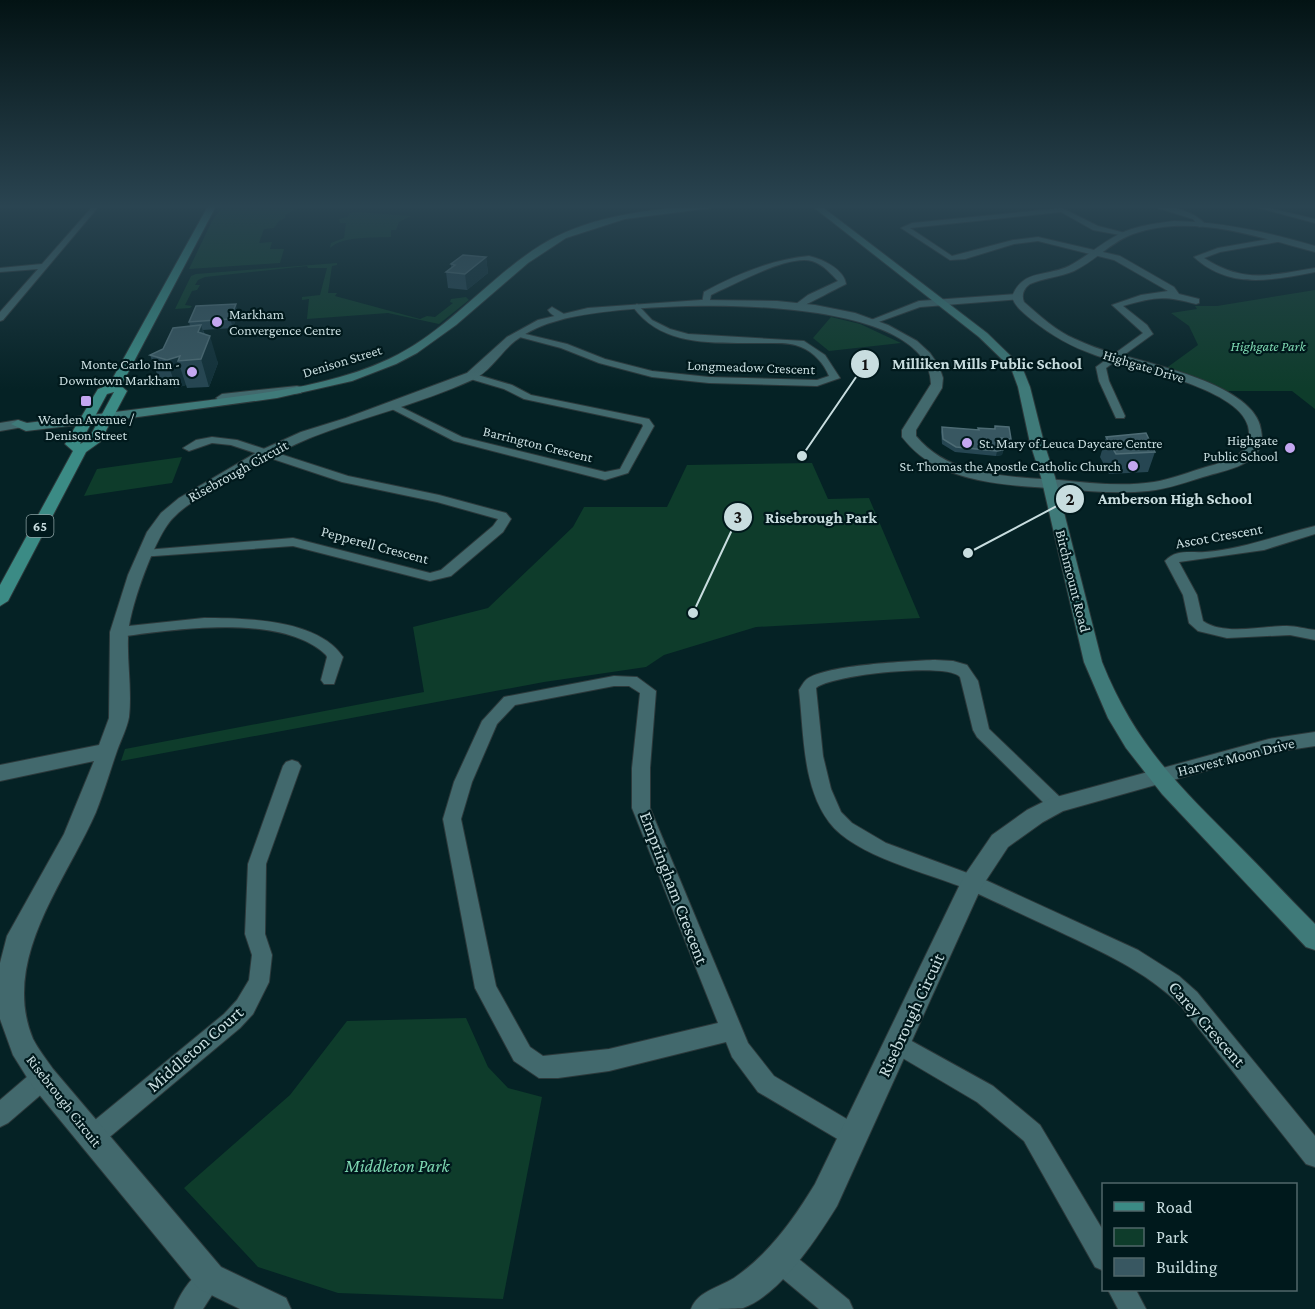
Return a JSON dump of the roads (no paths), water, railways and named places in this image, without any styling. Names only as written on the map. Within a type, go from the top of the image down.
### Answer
[{"type":"main road","name":"65","points":[[80,450],[72,444],[102,392],[114,387],[179,267]]},
{"type":"main road","name":"Denison Street","points":[[18,424],[26,427],[88,416],[281,394],[371,370],[413,351],[518,267]]},
{"type":"main road","name":"Birchmount Road","points":[[894,267],[983,335],[1016,367],[1024,387],[1037,443],[1050,484],[1100,684],[1120,725],[1158,777],[1315,940]]},
{"type":"main road","name":"65","points":[[0,602],[80,450],[93,442],[121,391],[114,387]]},
{"type":"main road","name":"Denison Street","points":[[108,414],[222,398]]},
{"type":"street","points":[[0,270],[31,267]]},
{"type":"street","points":[[0,318],[42,267]]},
{"type":"street","points":[[706,303],[707,294],[716,289],[771,267]]},
{"type":"street","points":[[799,306],[811,297],[843,282],[827,267]]},
{"type":"street","points":[[870,322],[906,307],[939,302],[1017,297],[1024,283],[1072,267]]},
{"type":"street","points":[[1135,267],[1172,289],[1175,293],[1171,294]]},
{"type":"street","points":[[1216,267],[1233,277],[1248,280],[1315,270]]},
{"type":"street","points":[[1120,416],[1104,381],[1101,367],[1148,334],[1144,327],[1116,305],[1144,297],[1171,294],[1196,301]]},
{"type":"street","name":"Highgate Drive","points":[[1017,297],[1028,311],[1059,335],[1116,358],[1195,381],[1231,400],[1247,415],[1256,429],[1256,442],[1253,449],[1236,462],[1163,485],[1127,488],[1050,484]]},
{"type":"street","name":"Risebrough Circuit","points":[[275,1309],[210,1278],[42,1078],[22,1046],[13,1019],[10,993],[12,964],[19,936],[87,808],[105,751],[119,718],[119,632],[145,554],[166,516],[206,487],[264,454],[306,435],[471,376],[517,335],[556,313],[706,303],[799,306],[887,328],[927,355],[936,374],[935,391],[909,430],[909,437],[920,450],[947,466],[965,472],[1050,484]]},
{"type":"street","name":"Longmeadow Crescent","points":[[517,335],[564,346],[631,370],[679,378],[817,383],[825,383],[835,378],[816,353],[801,343],[671,333],[648,323],[641,317],[637,307]]},
{"type":"street","name":"Barrington Crescent","points":[[391,406],[458,439],[605,476],[624,471],[649,426],[645,421],[638,419],[616,417],[528,397],[508,387],[471,376]]},
{"type":"street","name":"Denison Street","points":[[222,398],[297,390]]},
{"type":"street","name":"Denison Street","points":[[0,427],[18,424]]},
{"type":"street","points":[[189,448],[200,442],[222,440],[264,454]]},
{"type":"street","name":"Pepperell Crescent","points":[[145,554],[293,542],[430,577],[446,573],[498,529],[505,519],[502,516],[439,499],[346,479],[264,454]]},
{"type":"street","name":"Ascot Crescent","points":[[1315,530],[1264,546],[1205,556],[1180,556],[1172,561],[1190,595],[1196,623],[1203,628],[1227,633],[1279,630],[1315,635]]},
{"type":"street","points":[[119,632],[226,621],[276,628],[299,634],[329,647],[335,657],[329,680]]},
{"type":"street","name":"Carey Crescent","points":[[1057,805],[985,736],[981,730],[970,680],[961,668],[943,664],[902,667],[820,679],[812,683],[807,690],[822,792],[837,820],[854,833],[878,846],[972,883],[1131,956],[1172,982],[1204,1015],[1315,1155]]},
{"type":"street","name":"Empringham Crescent","points":[[731,1030],[609,1060],[558,1067],[539,1067],[522,1054],[486,988],[452,819],[463,782],[490,721],[510,701],[620,681],[632,681],[648,692],[641,768],[641,808],[740,1050],[766,1084],[854,1136]]},
{"type":"street","name":"Harvest Moon Drive","points":[[1158,777],[1269,746],[1315,739]]},
{"type":"street","points":[[0,773],[105,751]]},
{"type":"street","name":"Middleton Court","points":[[92,1137],[232,1021],[245,1007],[259,982],[262,955],[255,934],[257,864],[292,766]]},
{"type":"street","name":"Risebrough Circuit","points":[[707,1309],[735,1298],[780,1260],[806,1230],[826,1195],[972,883],[1000,841],[1035,816],[1057,805],[1158,777]]},
{"type":"street","points":[[897,1043],[976,1086],[1016,1116],[1032,1134],[1102,1255]]},
{"type":"street","points":[[0,1115],[42,1078]]},
{"type":"street","points":[[780,1260],[840,1309]]},
{"type":"street","points":[[187,1309],[210,1278]]},
{"type":"street","points":[[1122,1291],[1132,1309]]},
{"type":"place","name":"Markham Convergence Centre","points":[[217,322]]},
{"type":"place","name":"Monte Carlo Inn - Downtown Markham","points":[[192,372]]},
{"type":"place","name":"Warden Avenue / Denison Street","points":[[86,401]]},
{"type":"place","name":"St. Mary of Leuca Daycare Centre","points":[[967,443]]},
{"type":"place","name":"Highgate Public School","points":[[1290,448]]},
{"type":"place","name":"Milliken Mills Public School","points":[[802,456]]},
{"type":"place","name":"St. Thomas the Apostle Catholic Church","points":[[1133,466]]},
{"type":"place","name":"Amberson High School","points":[[968,553]]},
{"type":"place","name":"Risebrough Park","points":[[693,613]]},
{"type":"park label","name":"Highgate Park","points":[[1268,346]]},
{"type":"park label","name":"Middleton Park","points":[[397,1166]]}]
